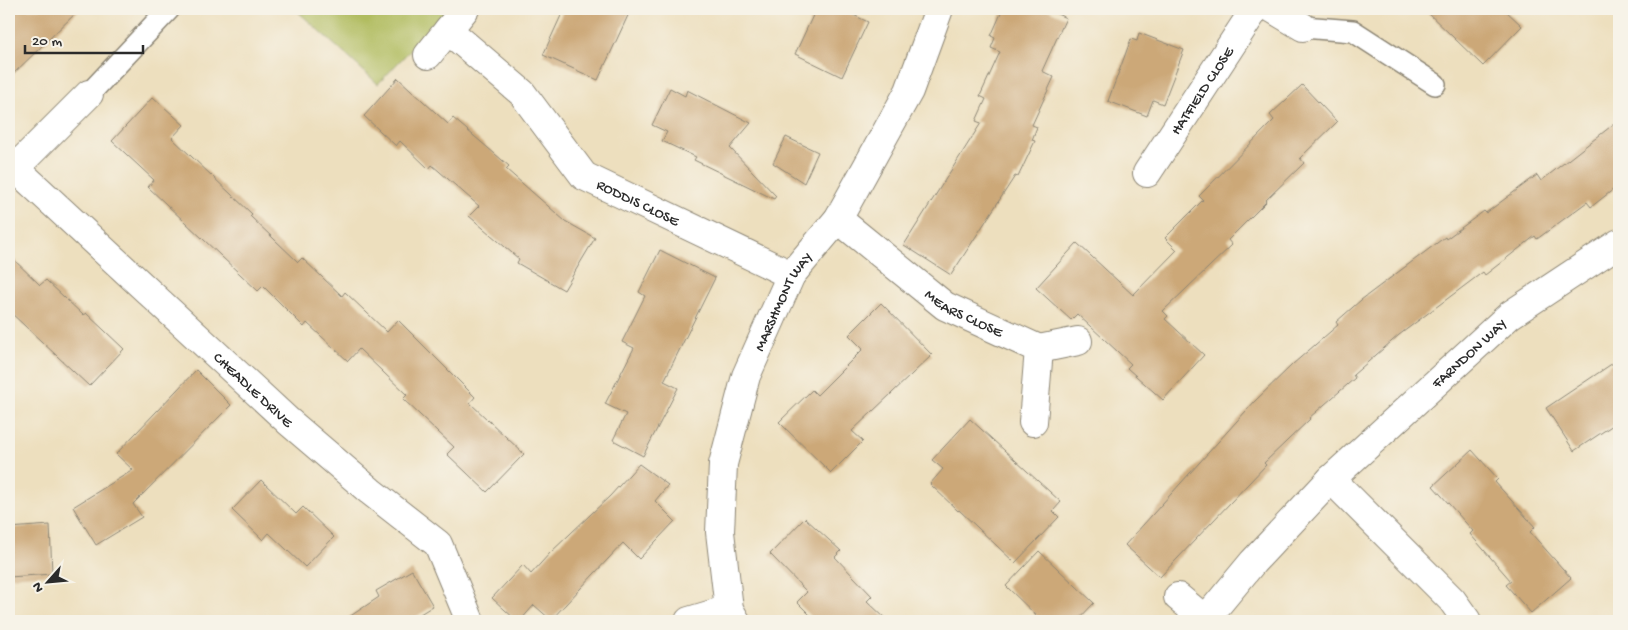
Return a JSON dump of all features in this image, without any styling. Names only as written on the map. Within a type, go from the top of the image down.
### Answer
[{"type":"street","points":[[428,55],[466,9]]},
{"type":"street","name":"MARSHMONT WAY","points":[[733,615],[720,532],[723,464],[746,376],[791,275],[838,219],[908,90],[939,9]]},
{"type":"street","name":"HATFIELD CLOSE","points":[[1147,173],[1255,9]]},
{"type":"street","points":[[1273,9],[1303,27]]},
{"type":"street","name":"RODDIS CLOSE","points":[[448,30],[522,93],[584,176],[791,275]]},
{"type":"street","name":"CHEADLE DRIVE","points":[[89,94],[12,171],[288,420],[370,491],[438,544],[470,621]]},
{"type":"street","name":"MEARS CLOSE","points":[[838,219],[946,306],[1039,349]]},
{"type":"street","name":"FARNDON WAY","points":[[1178,597],[1206,620],[1253,562],[1331,479],[1510,315],[1619,243]]},
{"type":"street","points":[[1034,422],[1039,349],[1078,341]]},
{"type":"street","points":[[1331,479],[1452,600],[1467,621]]},
{"type":"street","points":[[689,621],[733,615]]},
{"type":"lane","points":[[89,94],[169,9]]},
{"type":"lane","points":[[1303,27],[1353,31],[1435,84]]},
{"type":"green space","points":[[295,9],[449,9],[378,84]]},
{"type":"building","points":[[9,9],[80,9],[9,78]]},
{"type":"building","points":[[564,9],[631,9],[598,80],[543,55]]},
{"type":"building","points":[[816,9],[841,9],[868,22],[842,77],[795,54]]},
{"type":"building","points":[[1003,9],[1046,9],[1066,18],[1042,71],[1054,77],[1032,125],[1037,127],[1032,140],[1035,141],[1018,177],[1015,176],[951,275],[904,245],[981,123],[976,121],[986,99],[980,96],[1000,52],[991,48],[995,38],[991,36]]},
{"type":"building","points":[[1424,9],[1504,9],[1522,26],[1483,66]]},
{"type":"building","points":[[1139,33],[1184,50],[1163,104],[1153,100],[1147,116],[1108,101],[1131,39],[1137,41]]},
{"type":"building","points":[[398,78],[448,124],[453,118],[509,166],[506,169],[565,221],[595,238],[564,290],[517,263],[519,259],[469,216],[479,206],[432,165],[429,169],[400,141],[396,146],[364,116]]},
{"type":"building","points":[[1302,85],[1337,122],[1300,158],[1304,163],[1228,240],[1232,245],[1163,311],[1168,316],[1165,319],[1204,355],[1163,400],[1127,368],[1131,364],[1077,314],[1071,320],[1036,288],[1077,243],[1133,295],[1177,250],[1165,238],[1203,200],[1199,196],[1274,120],[1270,115]]},
{"type":"building","points":[[670,88],[685,96],[687,90],[751,123],[730,148],[776,196],[774,199],[694,160],[696,157],[662,141],[667,132],[652,125]]},
{"type":"building","points":[[153,97],[184,125],[172,138],[252,214],[250,216],[298,262],[302,258],[342,296],[345,292],[387,332],[398,320],[475,397],[470,403],[524,454],[487,492],[447,454],[454,447],[403,399],[407,395],[359,349],[348,361],[307,323],[304,327],[263,286],[258,291],[148,187],[154,180],[112,141]]},
{"type":"building","points":[[1619,120],[1619,185],[1591,207],[1587,202],[1537,239],[1535,236],[1485,275],[1483,272],[1399,335],[1353,375],[1355,378],[1309,418],[1264,463],[1266,465],[1160,577],[1125,545],[1255,401],[1293,364],[1338,325],[1336,322],[1361,300],[1445,237],[1446,239],[1484,211],[1486,213],[1537,175],[1541,181]]},
{"type":"building","points":[[786,137],[818,152],[804,183],[773,163]]},
{"type":"building","points":[[660,250],[715,278],[664,381],[678,388],[643,456],[613,440],[626,414],[605,404],[634,348],[622,342],[645,296],[639,292]]},
{"type":"building","points":[[9,255],[40,285],[46,280],[83,315],[86,313],[124,349],[89,386],[9,311]]},
{"type":"building","points":[[881,303],[932,355],[852,431],[863,441],[831,473],[779,422],[812,390],[817,395],[863,349],[849,335]]},
{"type":"building","points":[[1619,359],[1619,421],[1574,451],[1546,408]]},
{"type":"building","points":[[196,370],[231,405],[133,504],[142,517],[96,545],[73,507],[133,470],[116,454]]},
{"type":"building","points":[[970,419],[1061,502],[1053,511],[1059,517],[1015,563],[930,484],[943,469],[932,460]]},
{"type":"building","points":[[1472,450],[1498,479],[1495,482],[1535,527],[1530,532],[1571,578],[1531,613],[1506,585],[1511,581],[1470,534],[1473,531],[1433,486]]},
{"type":"building","points":[[639,464],[668,485],[655,501],[675,521],[639,559],[623,543],[551,620],[534,605],[520,621],[517,621],[492,598],[523,565],[531,574],[550,553],[610,496]]},
{"type":"building","points":[[261,480],[296,514],[303,507],[334,537],[305,567],[269,533],[263,540],[232,510]]},
{"type":"building","points":[[805,518],[841,551],[835,557],[872,596],[867,601],[888,621],[816,621],[797,602],[807,592],[770,554]]},
{"type":"building","points":[[50,525],[52,574],[9,577],[9,528]]},
{"type":"building","points":[[1039,551],[1094,603],[1077,621],[1042,621],[1006,586]]},
{"type":"building","points":[[412,570],[433,606],[409,621],[343,621],[379,597],[376,591]]}]
